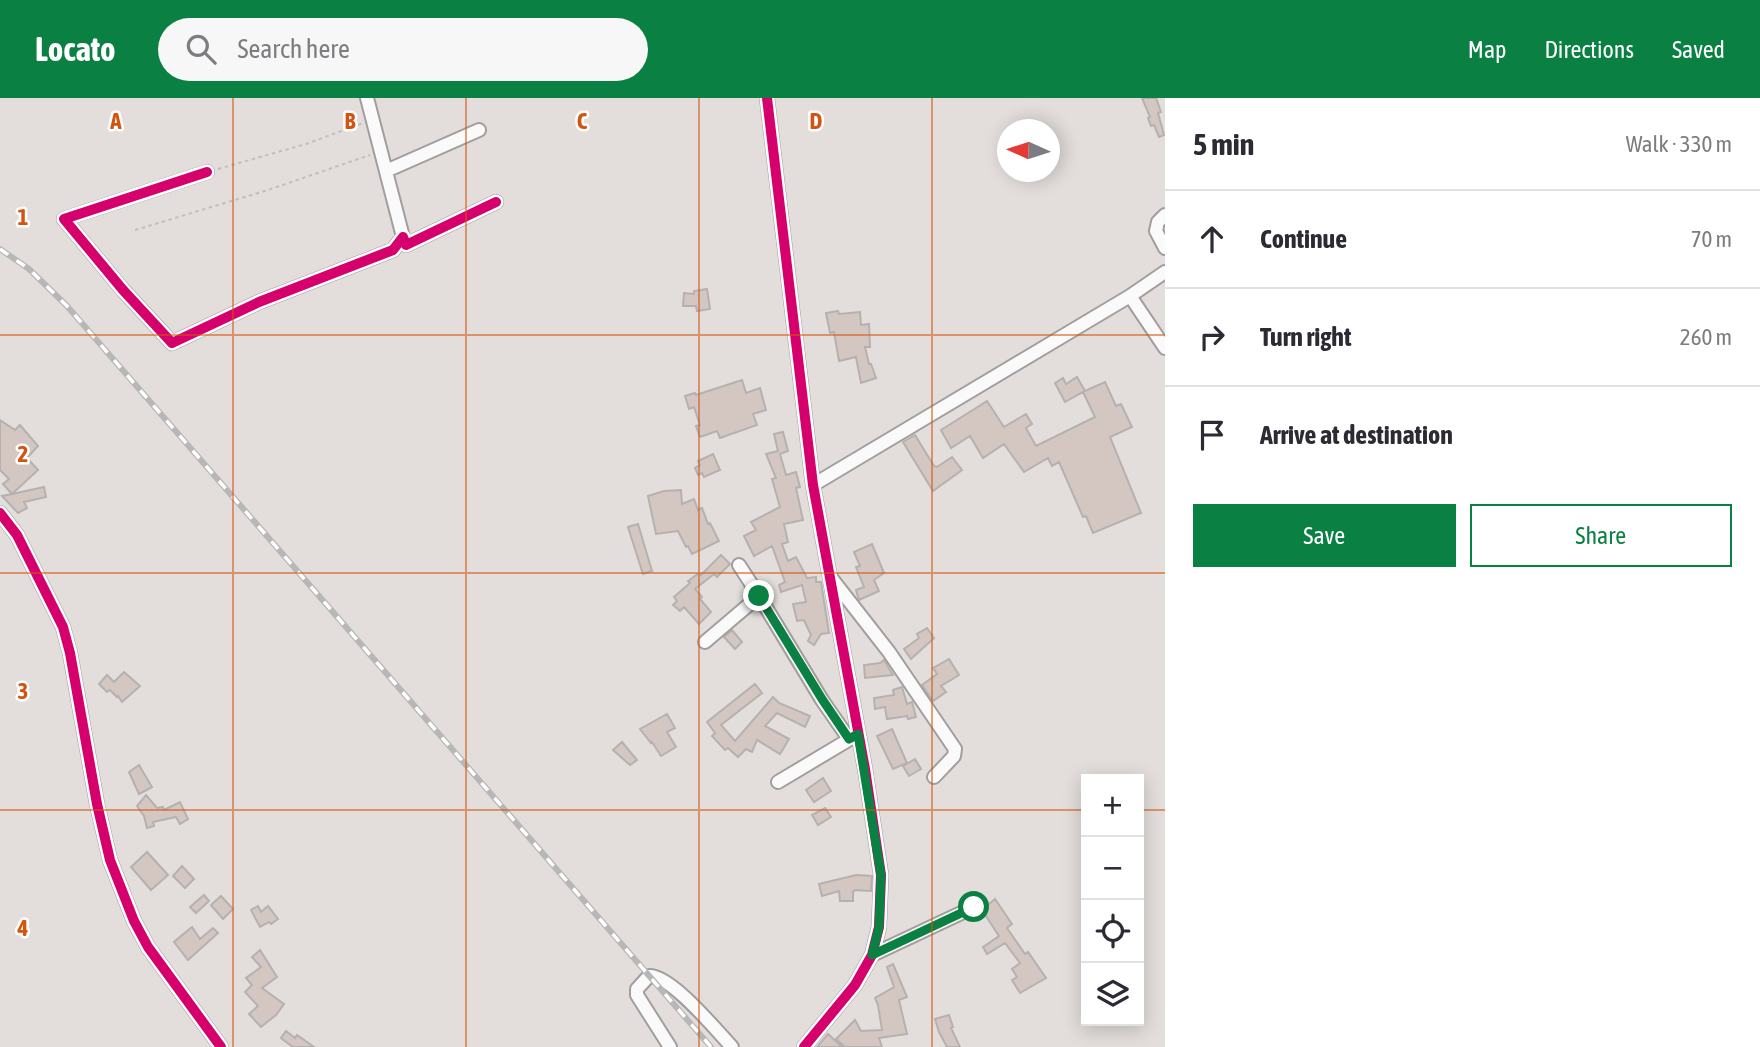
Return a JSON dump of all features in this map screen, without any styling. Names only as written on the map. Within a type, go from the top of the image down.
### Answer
[{"type":"street","points":[[367,98],[406,245],[496,202]]},
{"type":"street","points":[[767,98],[813,485],[830,576],[854,736],[881,875],[879,927],[872,955],[855,985],[804,1047]]},
{"type":"street","points":[[386,171],[479,130]]},
{"type":"street","points":[[207,172],[64,219],[123,290],[172,343],[260,302],[393,250],[403,237]]},
{"type":"street","points":[[1165,215],[1158,222],[1156,231],[1165,248]]},
{"type":"street","points":[[813,485],[1130,296],[1165,272]]},
{"type":"street","points":[[1130,296],[1165,348]]},
{"type":"street","points":[[0,513],[23,545],[45,587],[67,639],[110,860],[134,922],[148,947],[221,1047]]},
{"type":"street","points":[[739,565],[822,699],[854,736]]},
{"type":"street","points":[[830,576],[889,652],[954,749],[954,756],[934,778]]},
{"type":"street","points":[[705,642],[759,596]]},
{"type":"street","points":[[778,782],[854,736]]},
{"type":"street","points":[[872,955],[974,907]]},
{"type":"street","points":[[670,1047],[637,995],[637,989],[649,976],[658,976],[681,995],[732,1047]]},
{"type":"path","points":[[207,172],[306,144],[372,119]]},
{"type":"path","points":[[135,230],[268,190],[381,151]]},
{"type":"building","points":[[1142,98],[1156,98],[1164,135],[1159,137],[1154,125],[1151,126]]},
{"type":"building","points":[[707,289],[710,309],[697,311],[696,306],[683,306],[684,293],[694,294],[694,291]]},
{"type":"building","points":[[838,311],[839,314],[860,312],[861,325],[869,324],[870,347],[865,347],[876,378],[861,383],[856,357],[839,361],[834,332],[830,333],[826,313]]},
{"type":"building","points":[[1077,377],[1085,391],[1105,382],[1116,406],[1121,404],[1132,427],[1110,437],[1141,513],[1093,533],[1086,516],[1083,517],[1059,462],[1052,466],[1048,458],[1024,472],[1004,444],[983,458],[970,436],[951,448],[941,430],[987,401],[1004,427],[1026,414],[1032,424],[1026,428],[1036,446],[1095,417],[1083,392],[1065,402],[1055,383],[1063,378],[1066,384]]},
{"type":"building","points":[[742,380],[746,393],[760,388],[766,410],[753,414],[757,425],[720,438],[717,431],[700,437],[696,426],[700,425],[694,407],[689,409],[685,396]]},
{"type":"building","points":[[0,420],[15,430],[20,425],[38,446],[27,458],[38,470],[12,494],[3,484],[9,479],[0,470]]},
{"type":"building","points":[[783,432],[788,451],[780,454],[786,475],[796,472],[800,487],[796,488],[803,520],[784,524],[788,542],[782,544],[788,561],[796,557],[807,578],[816,577],[816,582],[821,582],[829,633],[821,634],[814,645],[808,641],[811,635],[804,620],[797,621],[793,604],[806,602],[802,585],[781,592],[779,585],[785,582],[772,546],[754,556],[744,536],[756,530],[751,522],[780,507],[772,479],[776,478],[766,454],[778,451],[774,434]]},
{"type":"building","points":[[915,435],[934,466],[937,467],[952,457],[962,470],[933,491],[903,442]]},
{"type":"building","points":[[713,454],[720,470],[704,477],[702,473],[698,475],[695,468],[700,465],[698,461]]},
{"type":"building","points":[[44,487],[46,497],[24,502],[27,508],[18,513],[2,496]]},
{"type":"building","points":[[681,490],[682,504],[694,499],[698,510],[702,508],[719,541],[692,554],[678,531],[656,534],[648,496]]},
{"type":"building","points":[[638,524],[652,571],[643,574],[628,527]]},
{"type":"building","points":[[872,544],[884,573],[874,580],[879,591],[859,600],[856,590],[864,587],[856,567],[860,566],[854,552]]},
{"type":"building","points":[[721,555],[730,564],[717,577],[714,574],[695,589],[711,612],[699,624],[684,607],[680,611],[673,605],[677,601],[674,597],[690,583],[688,581],[699,573],[701,575]]},
{"type":"building","points":[[927,628],[934,638],[911,659],[904,649],[919,638],[917,634]]},
{"type":"building","points":[[732,630],[742,642],[735,649],[724,637]]},
{"type":"building","points":[[949,659],[959,675],[941,686],[946,692],[933,701],[922,685],[937,674],[933,668]]},
{"type":"building","points":[[884,660],[893,675],[865,678],[864,665]]},
{"type":"building","points":[[124,672],[140,686],[122,702],[118,696],[110,690],[107,692],[99,684],[107,675],[114,682]]},
{"type":"building","points":[[755,684],[762,693],[721,725],[735,741],[773,697],[779,703],[810,716],[805,727],[777,713],[765,726],[789,739],[780,754],[757,740],[752,752],[746,749],[738,757],[728,748],[725,750],[712,736],[715,733],[707,722]]},
{"type":"building","points":[[902,687],[907,704],[912,702],[916,717],[887,719],[885,707],[875,709],[874,698],[894,695],[893,690]]},
{"type":"building","points":[[667,714],[675,728],[667,732],[676,747],[661,756],[640,729]]},
{"type":"building","points":[[892,729],[907,763],[893,769],[877,736]]},
{"type":"building","points":[[622,742],[637,760],[630,765],[613,750]]},
{"type":"building","points":[[915,759],[921,769],[909,776],[903,766]]},
{"type":"building","points":[[139,765],[152,787],[139,794],[129,772]]},
{"type":"building","points":[[823,778],[831,791],[814,802],[806,790]]},
{"type":"building","points":[[146,795],[157,808],[163,807],[164,810],[180,802],[188,819],[180,824],[176,817],[153,822],[154,826],[147,828],[144,816],[137,806]]},
{"type":"building","points":[[825,808],[831,817],[818,825],[812,815]]},
{"type":"building","points":[[147,852],[168,875],[151,890],[131,867]]},
{"type":"building","points":[[182,866],[194,879],[185,888],[173,876]]},
{"type":"building","points":[[856,875],[872,876],[871,891],[855,890],[853,901],[840,901],[839,891],[822,896],[819,884]]},
{"type":"building","points":[[204,895],[209,901],[196,913],[190,907]]},
{"type":"building","points":[[221,896],[233,909],[223,919],[211,905]]},
{"type":"building","points":[[995,899],[1012,924],[1007,928],[1046,978],[1020,993],[1012,980],[1017,977],[1012,969],[1020,963],[1005,943],[987,954],[983,947],[999,936],[982,910]]},
{"type":"building","points":[[258,906],[261,912],[268,906],[278,919],[260,927],[251,910]]},
{"type":"building","points":[[192,927],[200,939],[213,928],[218,933],[188,960],[174,942]]},
{"type":"building","points":[[260,950],[277,977],[262,988],[284,1004],[276,1015],[261,1027],[249,1014],[258,1006],[245,992],[252,985],[246,978],[261,967],[252,957]]},
{"type":"building","points":[[893,964],[907,997],[899,1000],[907,1034],[879,1038],[882,1047],[845,1047],[836,1039],[855,1020],[861,1031],[882,1030],[875,998],[894,987],[887,967]]},
{"type":"building","points":[[949,1015],[953,1027],[951,1028],[960,1047],[947,1047],[939,1032],[935,1019]]},
{"type":"building","points":[[286,1031],[314,1047],[293,1047],[281,1038]]},
{"type":"building","points":[[828,1034],[842,1047],[817,1047]]},
{"type":"railway","points":[[0,249],[29,269],[67,306],[711,1047]]},
{"type":"cycle path","points":[[767,98],[813,485],[865,769],[881,875],[879,927],[872,955],[855,985],[804,1047]]},
{"type":"cycle path","points":[[207,172],[64,219],[123,290],[172,343],[259,302],[393,250],[403,237],[406,245],[496,202]]},
{"type":"cycle path","points":[[0,513],[17,535],[63,627],[110,860],[134,921],[148,947],[221,1047]]},
{"type":"route","points":[[759,596],[849,739],[858,734],[881,875],[879,927],[872,955],[974,907]]}]
